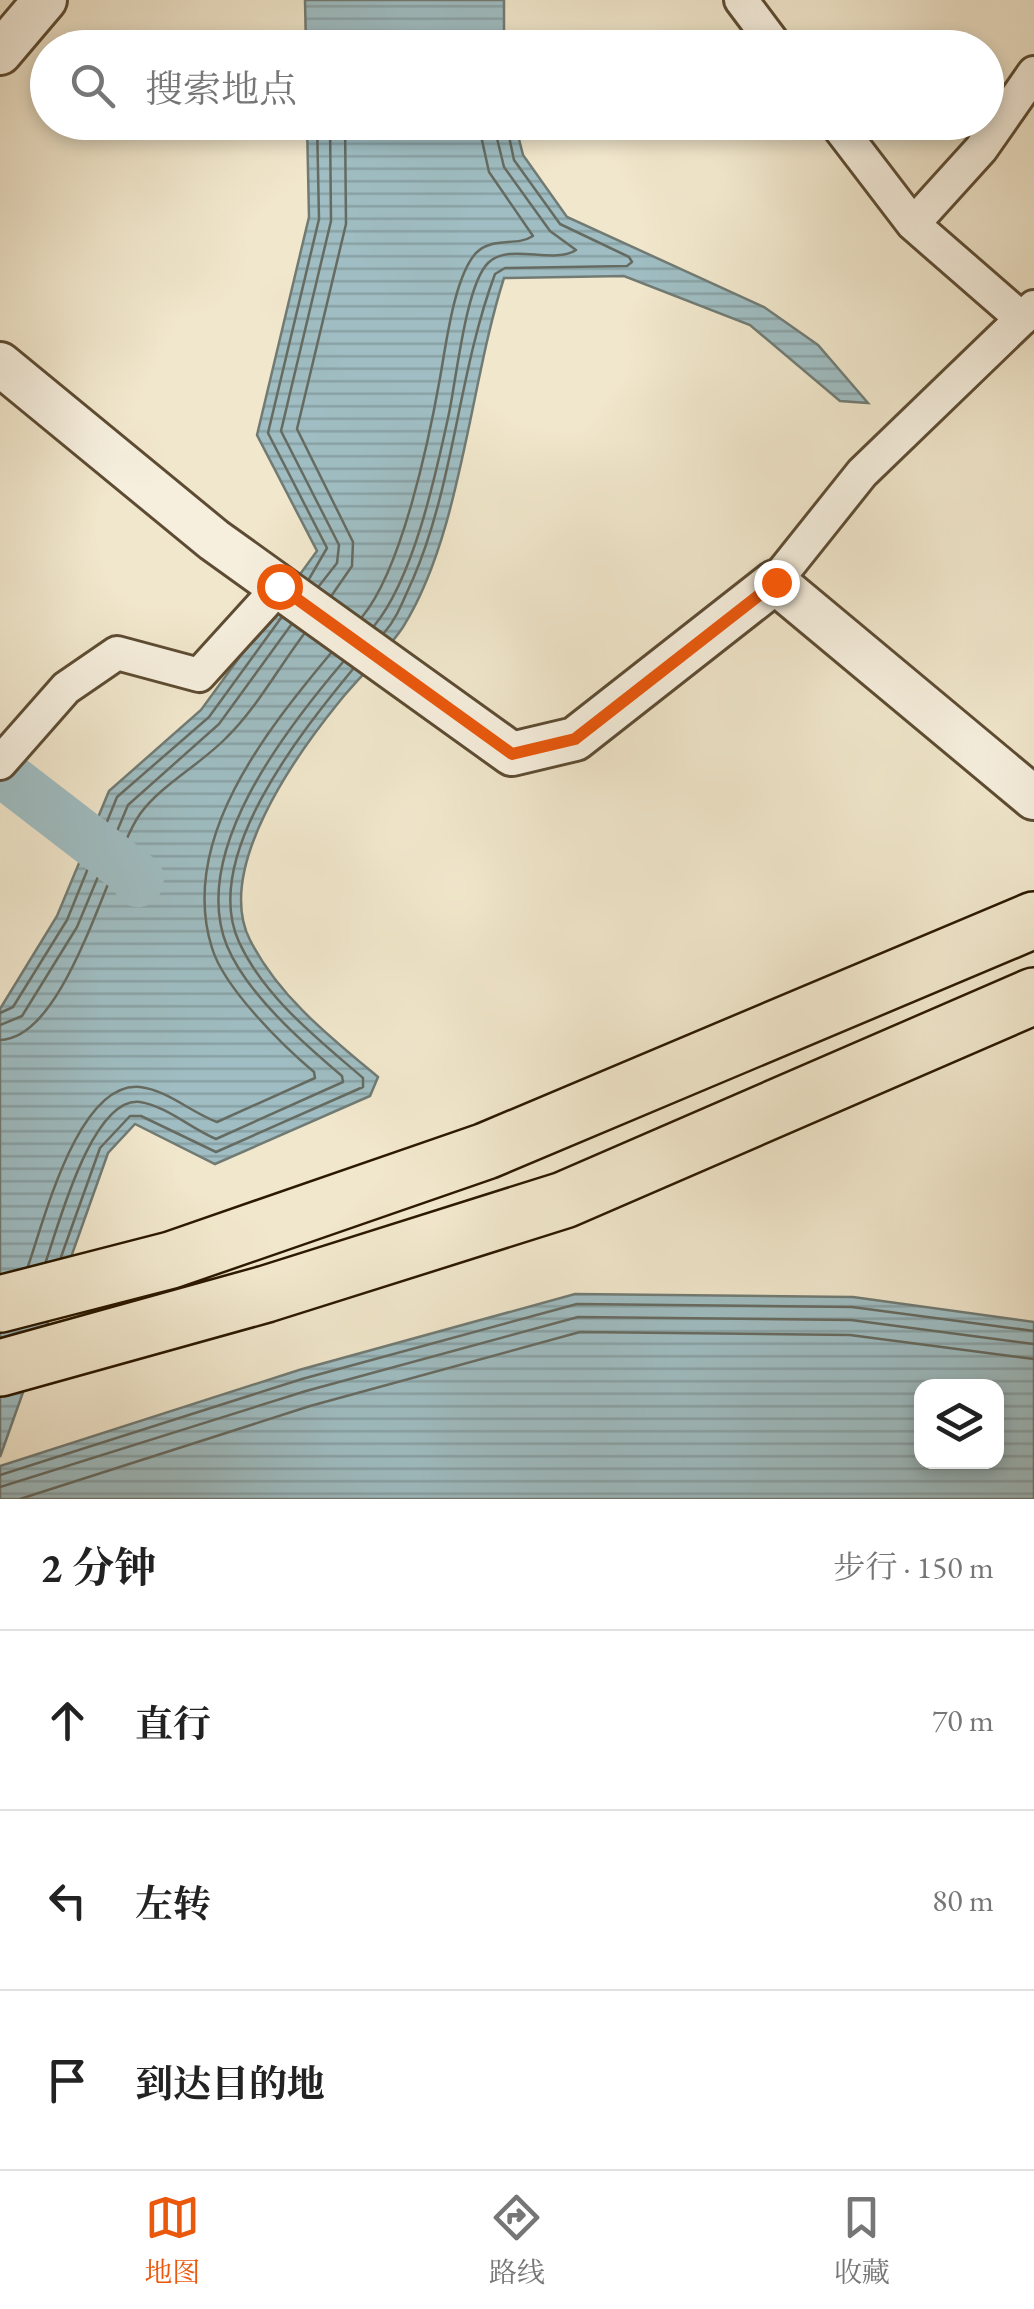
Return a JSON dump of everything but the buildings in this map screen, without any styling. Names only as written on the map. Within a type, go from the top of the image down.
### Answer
[{"type":"highway","points":[[0,1304],[171,1260],[486,1151],[1034,920]]},
{"type":"highway","points":[[0,1368],[116,1338],[564,1200],[1034,996]]},
{"type":"street","points":[[0,54],[45,0]]},
{"type":"street","points":[[741,0],[764,30]]},
{"type":"street","points":[[1004,116],[1034,73]]},
{"type":"street","points":[[0,364],[214,540],[512,754],[575,739],[776,582],[862,473],[1028,312],[912,224],[849,140]]},
{"type":"street","points":[[912,224],[987,140]]},
{"type":"street","points":[[776,582],[1034,798]]},
{"type":"street","points":[[0,762],[66,688],[117,654],[199,675],[279,586]]},
{"type":"water","points":[[305,0],[504,0],[504,30],[306,30]]},
{"type":"water","points":[[307,140],[519,140],[523,155],[567,217],[764,307],[818,345],[868,403],[840,401],[750,325],[624,276],[504,278],[451,504],[423,590],[396,637],[321,725],[282,782],[251,847],[243,880],[242,912],[250,940],[262,961],[307,1015],[378,1077],[370,1096],[215,1164],[135,1124],[108,1153],[0,1457],[0,1009],[57,916],[109,791],[201,710],[317,551],[257,435],[309,217]]},
{"type":"water","points":[[575,1294],[853,1297],[1034,1322],[1034,1499],[0,1499],[0,1466],[299,1370]]},
{"type":"waterway","points":[[0,771],[139,878],[138,882]]},
{"type":"route","points":[[279,586],[512,754],[575,739],[776,582]]}]
